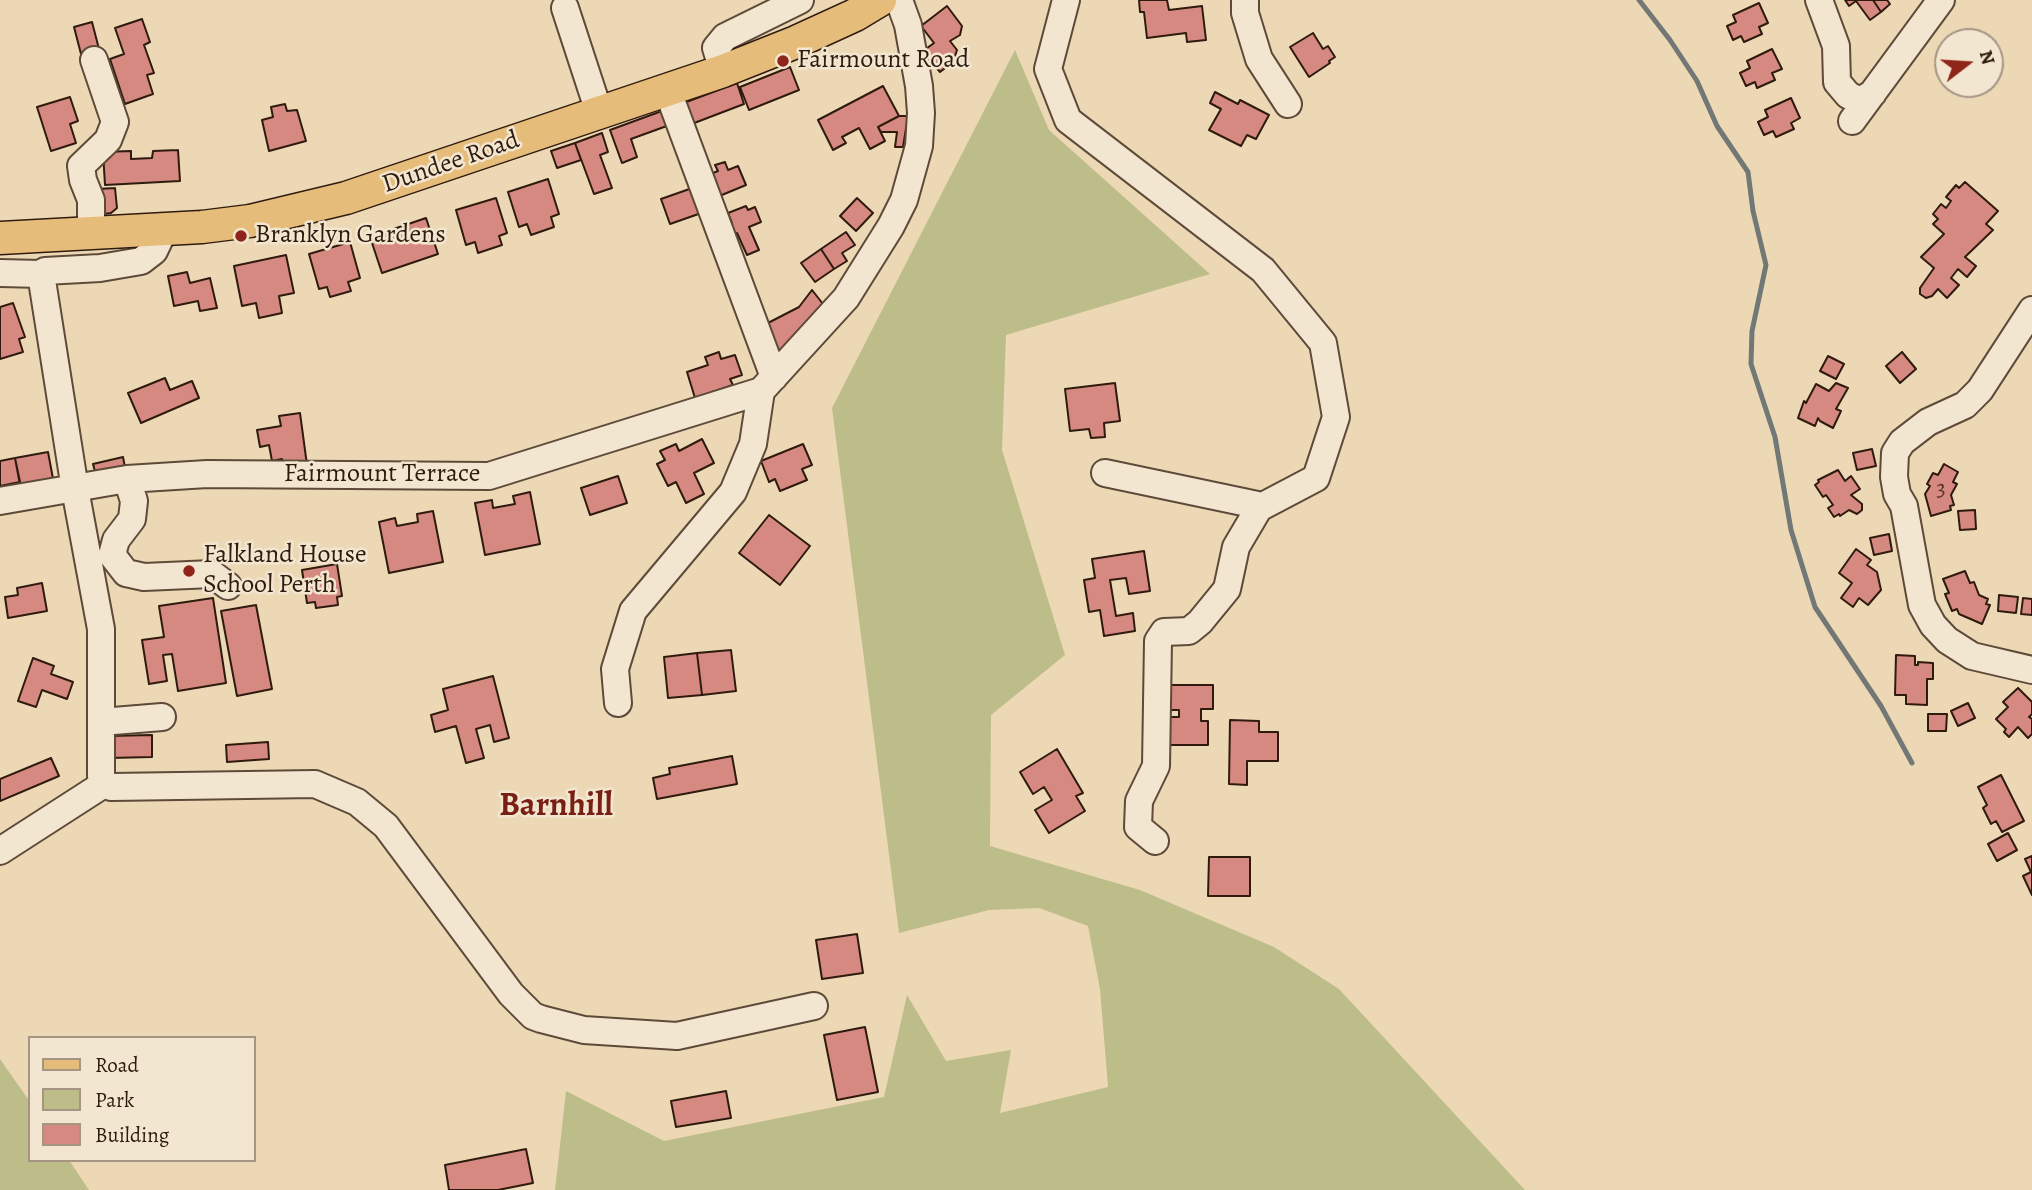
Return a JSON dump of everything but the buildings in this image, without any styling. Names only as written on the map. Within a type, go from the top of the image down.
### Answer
[{"type":"main road","name":"Dundee Road","points":[[0,238],[164,230],[250,221],[346,198],[723,71],[796,42],[855,15],[880,0]]},
{"type":"street","points":[[723,71],[716,48],[725,37],[800,0]]},
{"type":"street","points":[[618,703],[615,669],[633,611],[733,492],[753,444],[767,384],[846,298],[904,200],[919,146],[921,113],[908,25],[900,0]]},
{"type":"street","points":[[1066,0],[1048,69],[1068,120],[1263,270],[1323,343],[1336,416],[1316,478],[1259,508],[1236,547],[1227,589],[1200,622],[1189,631],[1164,632],[1158,641],[1156,766],[1139,801],[1138,827],[1155,841]]},
{"type":"street","points":[[1245,0],[1245,13],[1259,59],[1288,104]]},
{"type":"street","points":[[1819,0],[1836,46],[1837,82],[1847,95],[1860,101],[1873,93]]},
{"type":"street","points":[[1852,121],[1941,0]]},
{"type":"street","points":[[565,8],[599,112]]},
{"type":"street","points":[[91,233],[91,200],[81,166],[108,140],[115,122],[94,60]]},
{"type":"street","points":[[667,89],[767,384]]},
{"type":"street","points":[[0,273],[41,274],[45,271],[100,268],[141,261],[154,251],[164,230]]},
{"type":"street","points":[[41,274],[75,489],[101,629],[101,776],[104,784],[111,788],[315,785],[357,802],[386,827],[511,994],[533,1016],[584,1030],[677,1036],[814,1006]]},
{"type":"street","points":[[2032,310],[1980,390],[1965,405],[1928,422],[1902,442],[1895,453],[1894,477],[1897,494],[1904,506],[1922,606],[1933,625],[1947,640],[1972,656],[2032,670]]},
{"type":"street","name":"Fairmount Terrace","points":[[0,501],[127,480],[207,474],[429,468],[489,476],[677,411],[767,384]]},
{"type":"street","points":[[1105,473],[1262,506]]},
{"type":"street","points":[[127,480],[134,502],[132,519],[116,540],[112,555],[126,573],[144,578],[212,574],[228,586]]},
{"type":"street","points":[[100,722],[162,717]]},
{"type":"street","points":[[0,851],[104,784]]},
{"type":"green space","points":[[1015,50],[1049,130],[1210,274],[1006,335],[1002,450],[1065,655],[991,715],[990,846],[1140,890],[1274,947],[1339,989],[1525,1190],[555,1190],[566,1091],[664,1141],[884,1097],[907,995],[946,1061],[1011,1050],[1000,1113],[1108,1087],[1100,989],[1088,926],[1039,908],[989,910],[899,933],[832,408]]},
{"type":"green space","points":[[0,1059],[28,1099],[28,1162],[70,1162],[89,1190],[0,1190]]},
{"type":"waterway","points":[[1639,0],[1697,81],[1717,126],[1748,172],[1753,211],[1766,265],[1752,331],[1751,364],[1775,437],[1791,530],[1815,607],[1881,706],[1912,763]]},
{"type":"place","name":"Fairmount Road","points":[[783,61]]},
{"type":"place","name":"Branklyn Gardens","points":[[241,236]]},
{"type":"place","name":"Falkland House School Perth","points":[[189,571]]},
{"type":"district","name":"Barnhill","points":[[556,807]]}]
